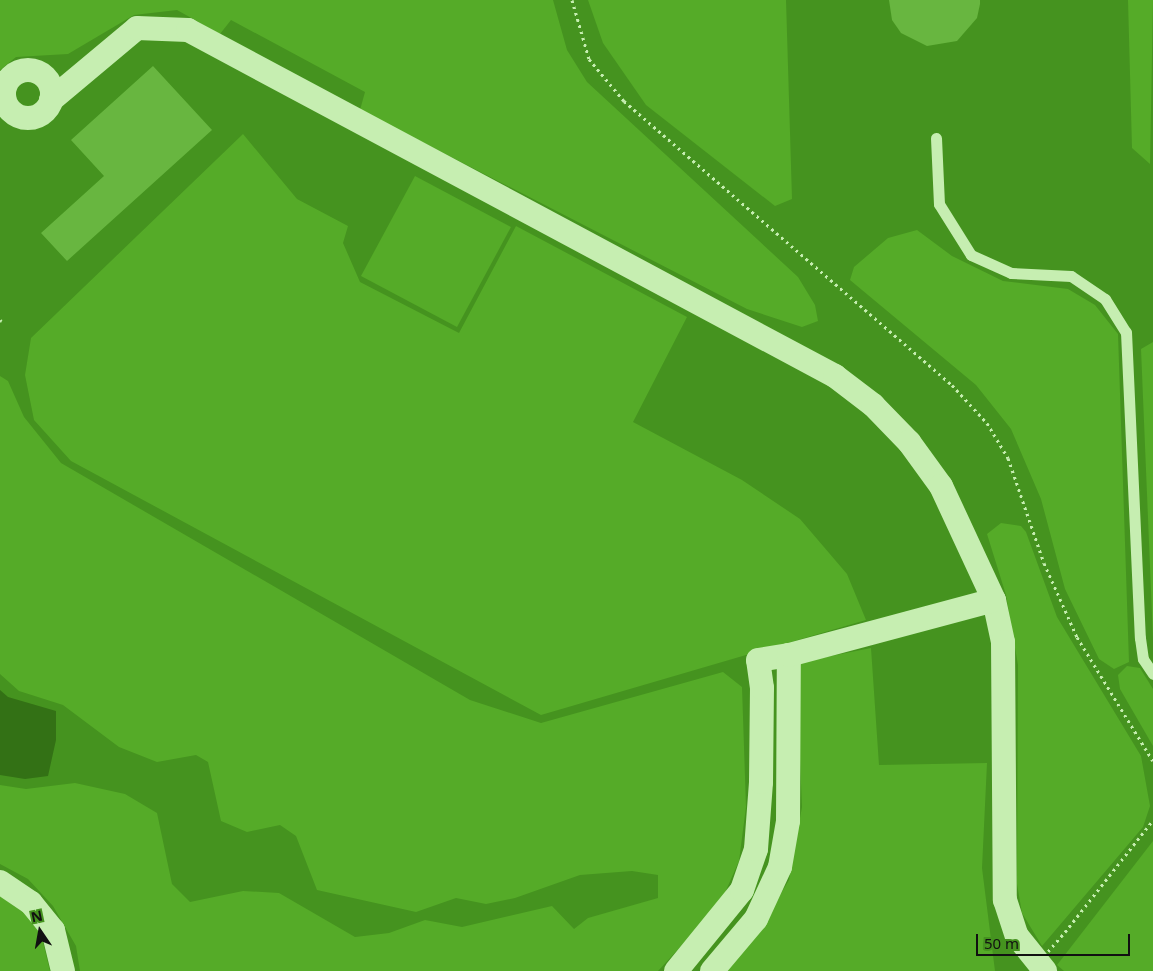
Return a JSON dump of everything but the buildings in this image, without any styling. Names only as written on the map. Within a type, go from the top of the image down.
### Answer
[{"type":"street","points":[[51,100],[137,28],[164,26],[188,30],[387,134],[835,376],[909,442],[942,486],[994,600],[1002,642],[1006,900],[1017,936],[1045,971]]},
{"type":"street","points":[[676,971],[742,890],[756,849],[761,782],[762,688],[758,660],[789,655],[994,600]]},
{"type":"street","points":[[712,971],[756,919],[780,867],[788,821],[789,655]]},
{"type":"street","points":[[0,882],[31,903],[53,930],[63,971]]},
{"type":"lane","points":[[936,138],[939,204],[972,255],[1011,274],[1071,276],[1106,300],[1126,332],[1140,638],[1143,659],[1153,674]]},
{"type":"path","points":[[572,0],[589,59],[624,101],[952,385],[986,423],[1008,458],[1044,563],[1077,637],[1153,761]]},
{"type":"path","points":[[1031,971],[1066,932],[1153,820]]},
{"type":"shaded area","points":[[0,0],[553,0],[567,50],[587,82],[798,277],[815,305],[818,321],[802,327],[747,309],[360,110],[365,92],[231,20],[220,34],[177,10],[134,15],[68,54],[16,57],[0,70]]},
{"type":"shaded area","points":[[588,0],[786,0],[792,199],[775,206],[646,105],[603,43]]},
{"type":"shaded area","points":[[1128,0],[1153,0],[1150,164],[1132,148]]},
{"type":"shaded area","points":[[243,134],[297,199],[348,226],[343,243],[360,282],[459,333],[516,226],[687,317],[633,422],[742,480],[800,519],[847,574],[866,620],[541,715],[71,461],[34,420],[25,375],[31,338]]},
{"type":"shaded area","points":[[415,176],[511,227],[457,327],[361,276]]},
{"type":"shaded area","points":[[917,230],[952,256],[1003,281],[1068,289],[1095,305],[1118,334],[1129,662],[1114,669],[1099,659],[1065,589],[1041,499],[1011,429],[976,385],[850,280],[854,267],[888,238]]},
{"type":"shaded area","points":[[1153,342],[1153,639],[1141,349]]},
{"type":"shaded area","points":[[0,376],[8,381],[24,417],[61,463],[470,700],[541,723],[723,672],[742,687],[746,807],[739,861],[720,904],[658,971],[80,971],[76,946],[53,906],[28,879],[0,864],[0,785],[26,789],[75,783],[125,794],[157,813],[172,884],[190,902],[243,891],[279,893],[355,937],[389,933],[425,920],[462,927],[552,906],[574,929],[588,918],[658,898],[658,875],[632,871],[580,875],[515,898],[486,904],[456,898],[416,912],[317,890],[296,836],[280,825],[247,832],[221,821],[208,762],[196,755],[157,762],[119,747],[63,705],[19,691],[0,674]]},
{"type":"shaded area","points":[[1001,523],[1021,526],[1026,532],[1057,617],[1141,756],[1150,806],[1143,827],[1042,946],[1022,913],[1017,884],[1018,665],[1006,595],[987,534]]},
{"type":"shaded area","points":[[871,648],[879,765],[987,763],[982,868],[995,971],[724,971],[757,933],[789,880],[802,807],[796,663]]},
{"type":"shaded area","points":[[1127,666],[1140,668],[1153,689],[1153,746],[1120,689],[1118,675]]},
{"type":"shaded area","points":[[0,690],[8,697],[56,711],[56,740],[48,776],[25,779],[0,775]]},
{"type":"shaded area","points":[[1153,841],[1153,971],[1064,971],[1057,965]]},
{"type":"shaded area","points":[[0,896],[27,915],[41,934],[50,971],[0,971]]}]
